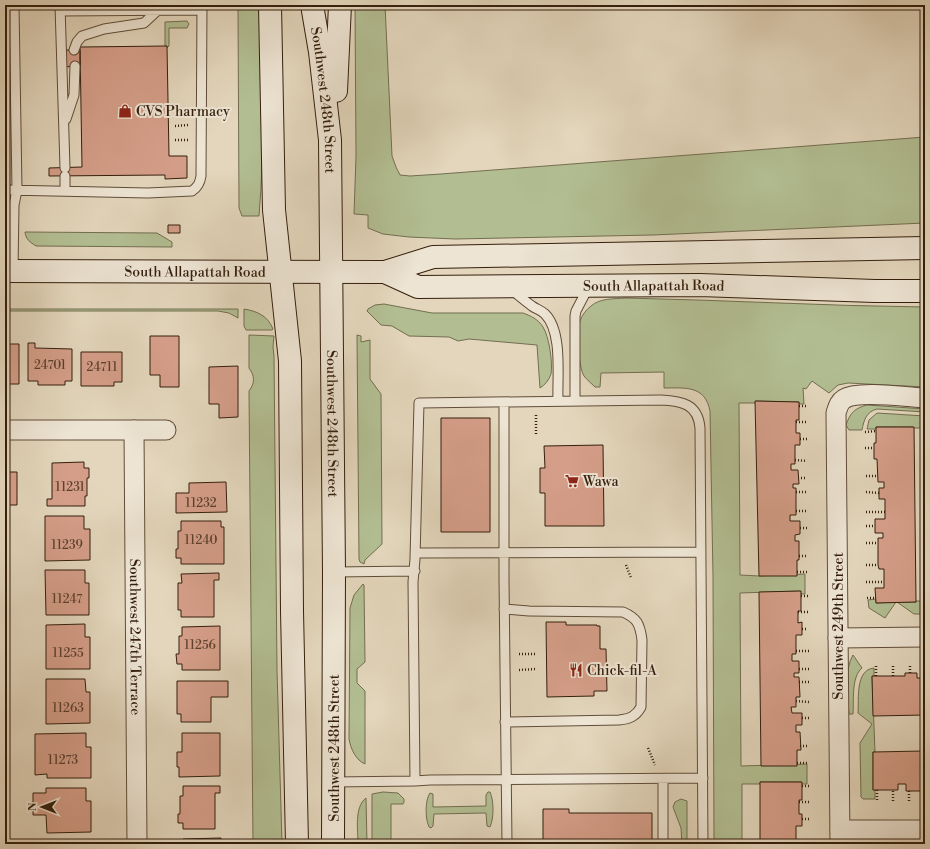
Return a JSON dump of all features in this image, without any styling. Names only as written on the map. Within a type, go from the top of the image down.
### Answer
[{"type":"street","points":[[270,5],[274,210],[290,362],[292,611],[297,844]]},
{"type":"street","name":"Southwest 248th Street","points":[[312,5],[320,52],[330,140],[334,572],[333,844]]},
{"type":"street","points":[[330,140],[336,93],[340,5]]},
{"type":"street","name":"South Allapattah Road","points":[[9,271],[385,272],[433,257],[925,248]]},
{"type":"street","name":"South Allapattah Road","points":[[385,272],[418,286],[700,285],[876,291],[925,291]]},
{"type":"street","name":"Southwest 249th Street","points":[[840,837],[836,420],[838,408],[842,400],[855,396],[870,395],[925,398]]},
{"type":"street","points":[[5,430],[166,430]]},
{"type":"street","name":"Southwest 247th Terrace","points":[[134,430],[136,844]]},
{"type":"street","points":[[838,638],[925,637]]},
{"type":"street","points":[[840,837],[925,830]]},
{"type":"lane","points":[[9,271],[14,205],[17,190],[14,5]]},
{"type":"lane","points":[[5,190],[148,193],[192,191],[196,188],[200,176],[202,7],[158,10],[60,8],[65,191]]},
{"type":"lane","points":[[74,50],[77,42],[82,36],[104,29],[144,23],[158,10]]},
{"type":"lane","points":[[64,124],[74,95],[75,66]]},
{"type":"lane","points":[[575,401],[574,316],[590,285]]},
{"type":"lane","points":[[506,286],[545,314],[552,325],[557,343],[558,401]]},
{"type":"lane","points":[[415,781],[413,582],[415,571],[419,403],[670,400],[687,404],[692,408],[699,420],[700,428],[703,844]]},
{"type":"lane","points":[[504,402],[504,609],[507,844]]},
{"type":"lane","points":[[415,553],[700,552]]},
{"type":"lane","points":[[334,572],[415,571]]},
{"type":"lane","points":[[504,609],[529,611],[623,612],[632,616],[637,623],[641,631],[642,640],[641,707],[638,713],[633,717],[619,720],[505,722]]},
{"type":"lane","points":[[333,782],[703,778]]},
{"type":"lane","points":[[663,779],[663,844]]},
{"type":"path","points":[[175,126],[191,125]]},
{"type":"path","points":[[175,140],[191,140]]},
{"type":"path","points":[[799,406],[807,406]]},
{"type":"path","points":[[536,415],[536,434]]},
{"type":"path","points":[[796,422],[807,422]]},
{"type":"path","points":[[865,432],[876,432]]},
{"type":"path","points":[[800,439],[807,439]]},
{"type":"path","points":[[865,448],[874,448]]},
{"type":"path","points":[[795,460],[807,460]]},
{"type":"path","points":[[866,476],[878,476]]},
{"type":"path","points":[[798,478],[807,478]]},
{"type":"path","points":[[796,492],[807,492]]},
{"type":"path","points":[[866,492],[879,493]]},
{"type":"path","points":[[796,511],[807,511]]},
{"type":"path","points":[[866,512],[885,512]]},
{"type":"path","points":[[866,526],[875,526]]},
{"type":"path","points":[[800,528],[808,528]]},
{"type":"path","points":[[866,543],[878,543]]},
{"type":"path","points":[[799,556],[808,556]]},
{"type":"path","points":[[866,565],[878,565]]},
{"type":"path","points":[[797,572],[808,572]]},
{"type":"path","points":[[866,582],[884,582]]},
{"type":"path","points":[[801,596],[808,596]]},
{"type":"path","points":[[866,598],[876,598]]},
{"type":"path","points":[[798,612],[808,612]]},
{"type":"path","points":[[802,629],[808,629]]},
{"type":"path","points":[[796,651],[809,651]]},
{"type":"path","points":[[518,654],[536,654]]},
{"type":"path","points":[[876,666],[876,676]]},
{"type":"path","points":[[893,666],[893,676]]},
{"type":"path","points":[[910,666],[910,673]]},
{"type":"path","points":[[799,668],[809,669]]},
{"type":"path","points":[[519,670],[536,669]]},
{"type":"path","points":[[799,682],[809,682]]},
{"type":"path","points":[[796,701],[809,702]]},
{"type":"path","points":[[802,718],[809,718]]},
{"type":"path","points":[[800,746],[809,746]]},
{"type":"path","points":[[648,748],[655,765]]},
{"type":"path","points":[[797,763],[809,763]]},
{"type":"path","points":[[802,786],[810,786]]},
{"type":"path","points":[[877,790],[877,802]]},
{"type":"path","points":[[893,790],[893,801]]},
{"type":"path","points":[[909,791],[909,801]]},
{"type":"path","points":[[799,802],[810,802]]},
{"type":"path","points":[[802,819],[810,819]]},
{"type":"path","points":[[796,841],[810,841]]},
{"type":"green space","points":[[355,5],[385,5],[392,156],[400,175],[410,176],[441,174],[925,137],[925,223],[653,235],[455,239],[383,234],[368,228],[368,215],[354,214],[356,156]]},
{"type":"green space","points":[[238,8],[259,8],[262,112],[261,190],[259,216],[242,216],[239,208]]},
{"type":"green space","points":[[187,21],[189,24],[187,28],[169,28],[169,46],[167,48],[167,46],[165,46],[165,22]]},
{"type":"green space","points":[[25,232],[157,233],[172,242],[172,247],[36,246],[27,239]]},
{"type":"green space","points":[[626,298],[925,307],[925,387],[848,383],[838,385],[829,393],[812,381],[806,389],[803,388],[804,404],[799,404],[799,402],[756,401],[755,403],[739,403],[740,575],[759,576],[805,574],[805,594],[801,594],[800,591],[740,593],[741,766],[807,764],[807,784],[802,784],[801,782],[760,782],[760,784],[742,784],[742,844],[714,844],[713,576],[710,411],[704,396],[699,392],[686,388],[664,388],[664,372],[601,373],[600,387],[595,387],[584,376],[580,365],[578,340],[579,326],[584,313],[595,303],[607,299]]},
{"type":"green space","points":[[384,304],[432,313],[523,313],[529,315],[541,324],[545,331],[551,357],[551,374],[547,382],[540,388],[537,345],[469,339],[458,341],[449,337],[409,336],[392,326],[381,325],[367,311],[375,305]]},
{"type":"green space","points":[[5,309],[238,309],[238,318],[229,313],[218,311],[5,311]]},
{"type":"green space","points":[[244,309],[253,311],[265,317],[273,329],[246,330],[244,326]]},
{"type":"green space","points":[[249,335],[274,336],[277,670],[282,844],[253,844],[249,391],[254,380],[249,368]]},
{"type":"green space","points":[[357,335],[361,336],[361,342],[370,340],[370,379],[381,394],[382,544],[365,560],[364,564],[360,562],[359,559]]},
{"type":"green space","points":[[867,405],[925,409],[925,412],[877,409],[868,414],[862,430],[849,430],[846,425],[851,414],[856,409]]},
{"type":"green space","points":[[877,413],[925,416],[925,428],[876,427],[876,429],[867,429],[869,420]]},
{"type":"green space","points":[[363,584],[365,662],[357,669],[357,683],[365,691],[365,764],[354,754],[349,739],[350,608],[354,595]]},
{"type":"green space","points":[[876,599],[876,603],[896,602],[885,618],[869,608],[868,600]]},
{"type":"green space","points":[[925,601],[925,614],[914,614],[897,602],[916,602]]},
{"type":"green space","points":[[853,655],[862,668],[856,677],[853,696],[853,714],[849,714],[847,692],[848,668]]},
{"type":"green space","points":[[874,668],[874,676],[872,677],[875,752],[873,752],[873,790],[875,790],[875,799],[863,799],[861,797],[860,743],[872,724],[858,713],[858,693],[861,679],[864,674],[868,670]]},
{"type":"green space","points":[[383,792],[398,793],[404,799],[404,802],[403,804],[391,804],[391,844],[372,844],[372,794]]},
{"type":"green space","points":[[490,792],[493,805],[493,814],[490,827],[487,826],[486,813],[434,814],[433,826],[431,828],[429,827],[426,809],[428,796],[430,793],[433,794],[433,807],[486,806],[486,795]]},
{"type":"green space","points":[[366,798],[367,844],[358,844],[358,813],[362,802]]},
{"type":"green space","points":[[681,799],[687,801],[687,844],[682,844],[681,828],[673,807],[675,802]]},
{"type":"green space","points":[[869,841],[925,841],[925,844],[860,844]]},
{"type":"building","name":"CVS Pharmacy","points":[[167,46],[169,156],[187,156],[187,178],[165,179],[165,175],[49,176],[49,168],[82,167],[80,47]]},
{"type":"building","points":[[63,50],[80,50],[80,66],[63,67]]},
{"type":"building","points":[[168,225],[180,225],[180,233],[168,233]]},
{"type":"building","points":[[150,336],[179,336],[179,387],[160,387],[160,375],[150,375]]},
{"type":"building","points":[[28,343],[35,343],[35,348],[72,349],[72,381],[65,381],[65,385],[38,385],[38,381],[28,381]]},
{"type":"building","points":[[5,344],[19,344],[19,384],[9,384],[9,386],[5,386]]},
{"type":"building","points":[[81,352],[122,352],[122,382],[114,382],[114,386],[81,386]]},
{"type":"building","points":[[238,366],[238,417],[219,418],[219,404],[209,404],[209,367]]},
{"type":"building","points":[[755,401],[799,402],[799,420],[796,420],[796,433],[800,433],[800,445],[795,445],[795,464],[791,464],[791,470],[798,470],[799,484],[793,484],[793,488],[796,488],[796,515],[790,515],[790,521],[800,521],[800,534],[795,535],[795,541],[799,541],[797,576],[759,576]]},
{"type":"building","points":[[441,418],[490,418],[490,532],[441,532]]},
{"type":"building","points":[[876,427],[914,427],[916,602],[876,603],[875,588],[884,588],[884,569],[879,569],[878,565],[878,538],[883,538],[883,533],[875,533],[875,519],[885,519],[885,499],[879,499],[879,488],[884,488],[884,482],[878,482],[877,459],[874,459]]},
{"type":"building","name":"Wawa","points":[[603,445],[604,526],[545,526],[545,493],[540,493],[540,468],[545,468],[544,446]]},
{"type":"building","points":[[84,462],[84,468],[89,468],[85,506],[47,506],[47,499],[52,499],[52,463]]},
{"type":"building","points":[[5,472],[17,472],[17,505],[9,505],[9,517],[5,517]]},
{"type":"building","points":[[226,482],[227,512],[176,513],[176,493],[189,493],[189,483]]},
{"type":"building","points":[[45,516],[84,516],[84,529],[90,529],[90,560],[45,561]]},
{"type":"building","points":[[181,521],[221,521],[221,527],[224,527],[224,564],[181,564],[181,558],[176,558],[176,549],[178,549],[178,531],[181,531]]},
{"type":"building","points":[[45,570],[85,570],[85,583],[89,583],[89,615],[46,615]]},
{"type":"building","points":[[219,573],[219,580],[214,580],[214,617],[181,617],[181,610],[178,610],[178,583],[182,583],[181,574]]},
{"type":"building","points":[[801,591],[801,611],[798,611],[798,623],[802,622],[802,635],[796,635],[796,654],[792,654],[792,661],[799,661],[799,673],[794,673],[794,677],[799,677],[800,697],[796,697],[796,707],[791,707],[792,713],[802,713],[802,725],[796,725],[796,732],[800,732],[801,750],[797,750],[797,766],[761,766],[759,592]]},
{"type":"building","name":"Chick-fil-A","points":[[546,622],[566,622],[566,625],[600,626],[600,649],[606,649],[607,691],[594,691],[594,696],[547,697]]},
{"type":"building","points":[[85,624],[85,637],[90,637],[90,669],[46,669],[46,625]]},
{"type":"building","points":[[220,626],[220,670],[182,670],[182,664],[177,664],[176,654],[179,654],[179,636],[182,636],[182,627]]},
{"type":"building","points":[[905,673],[917,673],[917,678],[925,678],[925,715],[873,716],[872,676],[905,676]]},
{"type":"building","points":[[46,679],[85,679],[86,692],[90,692],[90,723],[46,724]]},
{"type":"building","points":[[177,681],[228,681],[228,697],[211,697],[211,722],[181,722],[181,714],[177,714]]},
{"type":"building","points":[[86,733],[86,747],[91,747],[91,778],[47,778],[47,774],[35,775],[35,734]]},
{"type":"building","points":[[182,733],[220,733],[220,776],[179,777],[177,752],[182,752]]},
{"type":"building","points":[[925,751],[925,788],[921,788],[921,791],[906,791],[906,784],[898,784],[898,790],[873,790],[873,752]]},
{"type":"building","points":[[760,782],[802,782],[802,800],[799,800],[799,814],[802,814],[802,826],[796,826],[796,844],[760,844]]},
{"type":"building","points":[[183,786],[220,786],[220,793],[215,793],[215,829],[183,829],[183,823],[178,823],[178,814],[180,814],[180,796],[183,796]]},
{"type":"building","points":[[46,788],[86,788],[86,801],[91,801],[91,832],[47,833],[46,815],[33,815],[33,793],[46,793]]},
{"type":"building","points":[[543,809],[569,809],[569,813],[652,813],[652,844],[545,844],[545,840],[543,840]]},
{"type":"building","points":[[221,838],[221,844],[183,844],[183,839]]},
{"type":"place","name":"CVS Pharmacy","points":[[125,111]]},
{"type":"place","name":"Wawa","points":[[572,481]]},
{"type":"place","name":"Chick-fil-A","points":[[576,670]]}]
